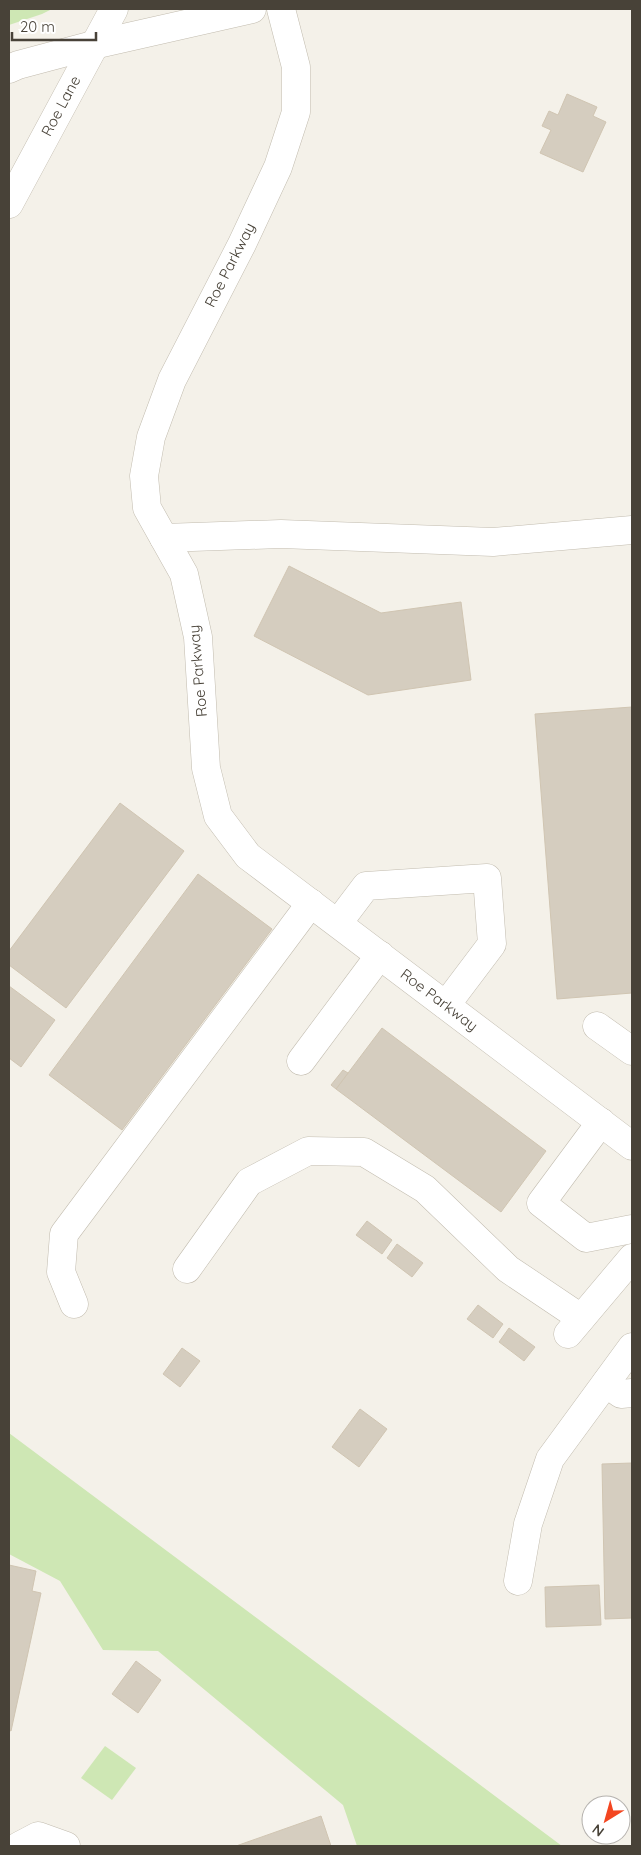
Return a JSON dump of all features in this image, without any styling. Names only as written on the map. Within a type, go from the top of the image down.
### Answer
[{"type":"street","name":"Roe Lane","points":[[9,204],[114,9]]},
{"type":"street","name":"Roe Parkway","points":[[281,9],[296,67],[296,112],[278,167],[242,244],[172,380],[151,437],[144,476],[148,508],[184,574],[198,637],[206,768],[218,816],[248,856],[632,1146]]},
{"type":"street","points":[[9,69],[93,45],[242,10]]},
{"type":"street","points":[[164,538],[281,534],[493,542],[632,530]]},
{"type":"street","points":[[338,924],[366,886],[487,878],[492,944],[446,1006]]},
{"type":"street","points":[[74,1304],[61,1272],[64,1234],[311,903]]},
{"type":"street","points":[[301,1062],[380,956]]},
{"type":"street","points":[[597,1026],[632,1051]]},
{"type":"street","points":[[602,1122],[541,1204],[586,1238],[632,1229]]},
{"type":"street","points":[[187,1269],[249,1182],[308,1151],[364,1152],[425,1189],[508,1269],[574,1326],[632,1258]]},
{"type":"street","points":[[518,1581],[528,1524],[550,1459],[632,1348]]},
{"type":"street","points":[[606,1383],[621,1394],[632,1393]]},
{"type":"street","points":[[19,1846],[38,1836],[66,1846]]},
{"type":"green space","points":[[9,9],[52,9],[9,25]]},
{"type":"green space","points":[[9,1433],[562,1846],[357,1846],[343,1805],[158,1651],[103,1650],[60,1581],[9,1554]]},
{"type":"green space","points":[[105,1746],[136,1768],[112,1800],[81,1778]]},
{"type":"building","points":[[567,94],[597,107],[593,116],[606,122],[583,172],[540,153],[551,130],[542,126],[549,111],[558,115]]},
{"type":"building","points":[[289,566],[381,613],[461,602],[471,680],[368,695],[254,636]]},
{"type":"building","points":[[632,707],[632,993],[557,999],[535,714]]},
{"type":"building","points":[[120,803],[184,851],[66,1008],[9,965],[9,951]]},
{"type":"building","points":[[198,874],[272,929],[122,1130],[49,1075]]},
{"type":"building","points":[[9,986],[55,1020],[21,1067],[9,1058]]},
{"type":"building","points":[[382,1028],[546,1151],[501,1212],[336,1089]]},
{"type":"building","points":[[343,1070],[348,1073],[336,1089],[331,1085]]},
{"type":"building","points":[[367,1221],[392,1240],[382,1254],[356,1235]]},
{"type":"building","points":[[397,1244],[423,1263],[412,1277],[387,1258]]},
{"type":"building","points":[[478,1305],[503,1324],[493,1338],[467,1319]]},
{"type":"building","points":[[509,1328],[535,1347],[524,1361],[499,1342]]},
{"type":"building","points":[[182,1348],[200,1361],[180,1387],[163,1374]]},
{"type":"building","points":[[360,1409],[387,1429],[359,1467],[332,1447]]},
{"type":"building","points":[[632,1463],[632,1618],[605,1619],[602,1464]]},
{"type":"building","points":[[9,1565],[36,1571],[32,1591],[41,1593],[11,1731],[9,1730]]},
{"type":"building","points":[[599,1585],[601,1625],[546,1627],[545,1587]]},
{"type":"building","points":[[136,1661],[161,1680],[138,1713],[112,1694]]},
{"type":"building","points":[[321,1816],[331,1846],[236,1846]]}]
